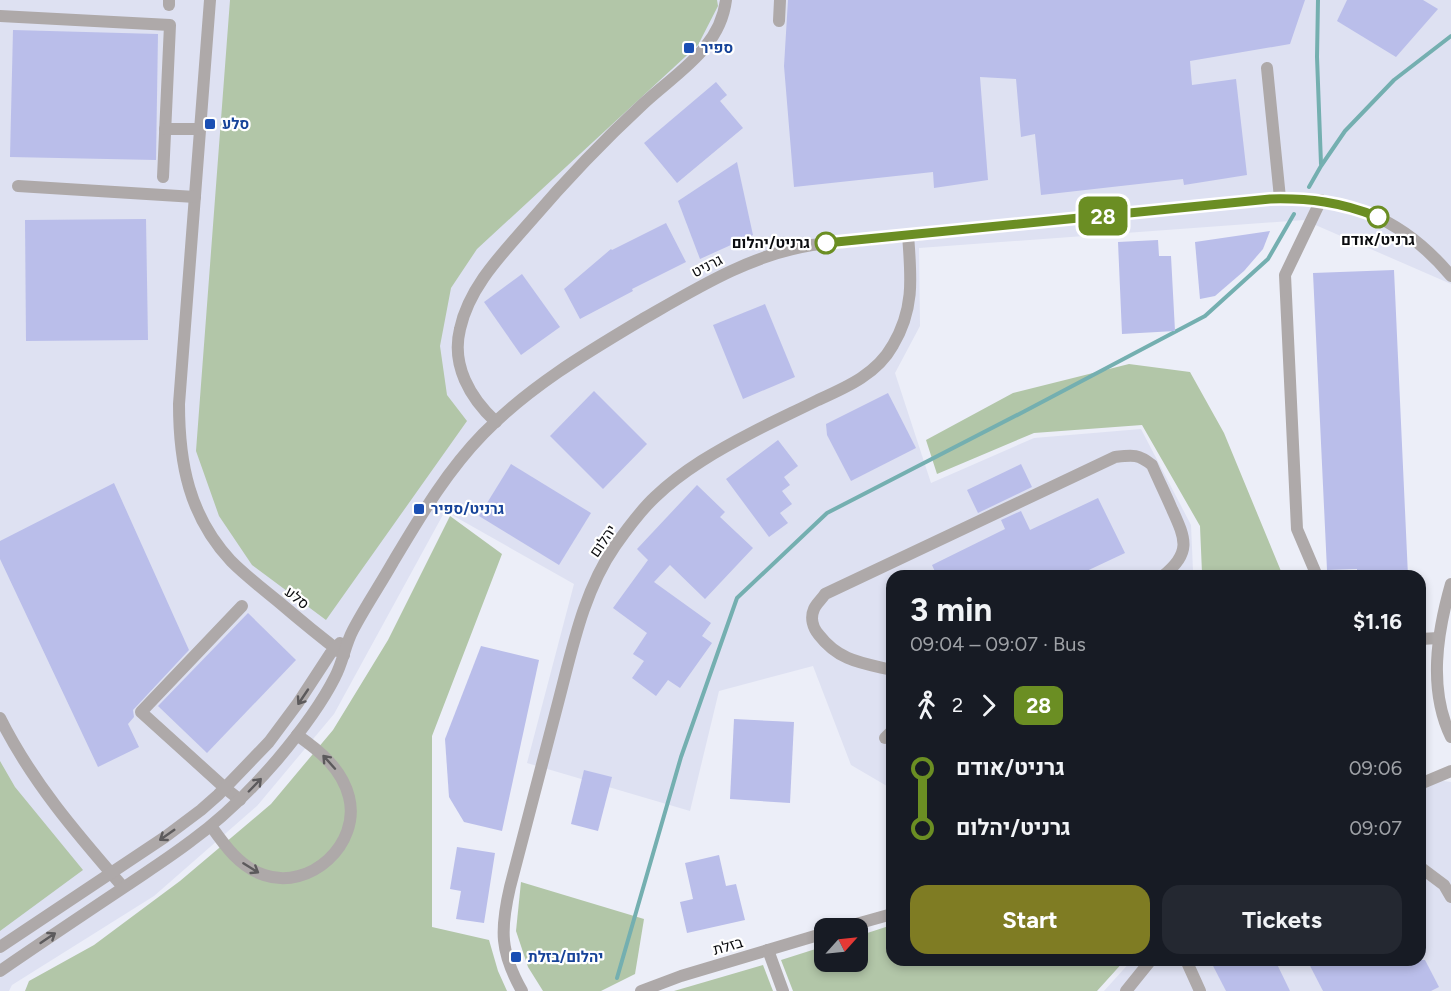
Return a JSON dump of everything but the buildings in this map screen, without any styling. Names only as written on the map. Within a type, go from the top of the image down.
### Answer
[{"type":"street","name":"סלע","points":[[210,0],[179,413],[182,457],[196,509],[217,543],[248,577],[339,652]]},
{"type":"street","points":[[496,422],[485,412],[468,388],[459,361],[459,330],[472,296],[502,255],[579,168],[635,111],[703,50],[720,24],[726,0]]},
{"type":"street","points":[[779,21],[780,0]]},
{"type":"street","points":[[0,16],[170,25],[163,177]]},
{"type":"street","points":[[1267,68],[1280,198]]},
{"type":"street","points":[[165,129],[200,129]]},
{"type":"street","points":[[18,186],[195,197]]},
{"type":"street","name":"גרניט","points":[[339,652],[441,485],[468,450],[496,422],[540,384],[585,354],[701,285],[734,269],[779,252],[801,246],[1280,198],[1321,200],[1358,209],[1380,218],[1420,243],[1451,276]]},
{"type":"street","points":[[1314,570],[1297,529],[1285,275],[1321,200]]},
{"type":"street","name":"יהלום","points":[[522,991],[508,962],[503,940],[503,916],[579,624],[601,571],[614,547],[633,523],[654,498],[676,479],[753,432],[849,386],[880,363],[893,346],[908,307],[911,286],[908,235]]},
{"type":"street","points":[[886,669],[854,662],[841,656],[816,632],[812,622],[814,608],[825,594],[1115,457],[1133,455],[1152,465],[1184,535],[1184,549],[1178,563],[1170,570]]},
{"type":"street","points":[[1451,584],[1441,621],[1437,677],[1440,703],[1451,737]]},
{"type":"street","points":[[240,800],[141,712],[242,606]]},
{"type":"street","points":[[1426,639],[1439,638]]},
{"type":"street","points":[[0,971],[184,847],[240,800],[297,735],[335,678],[339,652]]},
{"type":"street","points":[[0,947],[183,824],[225,788],[258,755],[339,652]]},
{"type":"street","points":[[0,718],[29,769],[57,808],[123,888]]},
{"type":"street","points":[[211,826],[234,856],[254,871],[266,876],[292,878],[323,865],[336,853],[349,826],[351,812],[349,798],[337,770],[297,735]]},
{"type":"street","points":[[1426,781],[1451,771]]},
{"type":"street","points":[[1426,872],[1444,885],[1451,897]]},
{"type":"street","points":[[868,921],[886,916]]},
{"type":"street","name":"בזלת","points":[[641,991],[681,976],[814,936]]},
{"type":"street","points":[[768,950],[783,991]]},
{"type":"street","points":[[1126,991],[1145,966]]},
{"type":"street","points":[[1189,966],[1200,991]]},
{"type":"shaded area","points":[[0,0],[1451,0],[1451,284],[1304,220],[919,248],[920,326],[895,373],[931,483],[1034,438],[1141,429],[1191,525],[1193,570],[886,570],[886,785],[851,765],[813,666],[719,691],[690,811],[527,763],[574,584],[445,511],[334,714],[257,806],[154,896],[12,985],[9,991],[0,991]]},
{"type":"shaded area","points":[[1426,779],[1451,782],[1451,991],[1104,991],[1127,966],[1426,966]]},
{"type":"green space","points":[[230,0],[717,0],[718,6],[698,45],[477,249],[451,288],[440,346],[447,395],[467,421],[326,620],[252,565],[219,516],[196,451]]},
{"type":"green space","points":[[1129,364],[1190,372],[1224,433],[1281,570],[1202,570],[1200,526],[1142,425],[1034,433],[937,474],[926,440],[1013,393]]},
{"type":"green space","points":[[450,516],[502,554],[432,736],[432,927],[489,940],[498,971],[507,991],[25,991],[29,981],[94,945],[180,881],[271,804],[333,730],[388,640]]},
{"type":"green space","points":[[0,761],[15,787],[83,870],[0,931]]},
{"type":"green space","points":[[521,882],[644,919],[635,974],[601,991],[543,991],[528,967],[516,931]]},
{"type":"green space","points":[[886,927],[886,966],[1120,966],[1097,991],[793,991],[781,960],[814,950],[814,972],[868,972],[868,933]]},
{"type":"green space","points":[[763,965],[773,991],[674,991]]},
{"type":"waterway","points":[[1318,0],[1317,57],[1321,164]]},
{"type":"waterway","points":[[1309,187],[1345,131],[1394,80],[1451,36]]},
{"type":"waterway","points":[[617,978],[681,757],[737,598],[827,513],[1205,316],[1268,259],[1294,214]]},
{"type":"bus line","name":"28","points":[[826,243],[1270,199],[1315,199],[1358,209],[1378,217]]},
{"type":"place","name":"ספיר","points":[[689,48]]},
{"type":"place","name":"סלע","points":[[210,124]]},
{"type":"place","name":"גרניט/אודם","points":[[1378,217]]},
{"type":"place","name":"גרניט/יהלום","points":[[826,243]]},
{"type":"place","name":"גרניט/ספיר","points":[[419,509]]},
{"type":"place","name":"יהלום/בזלת","points":[[516,957]]}]
